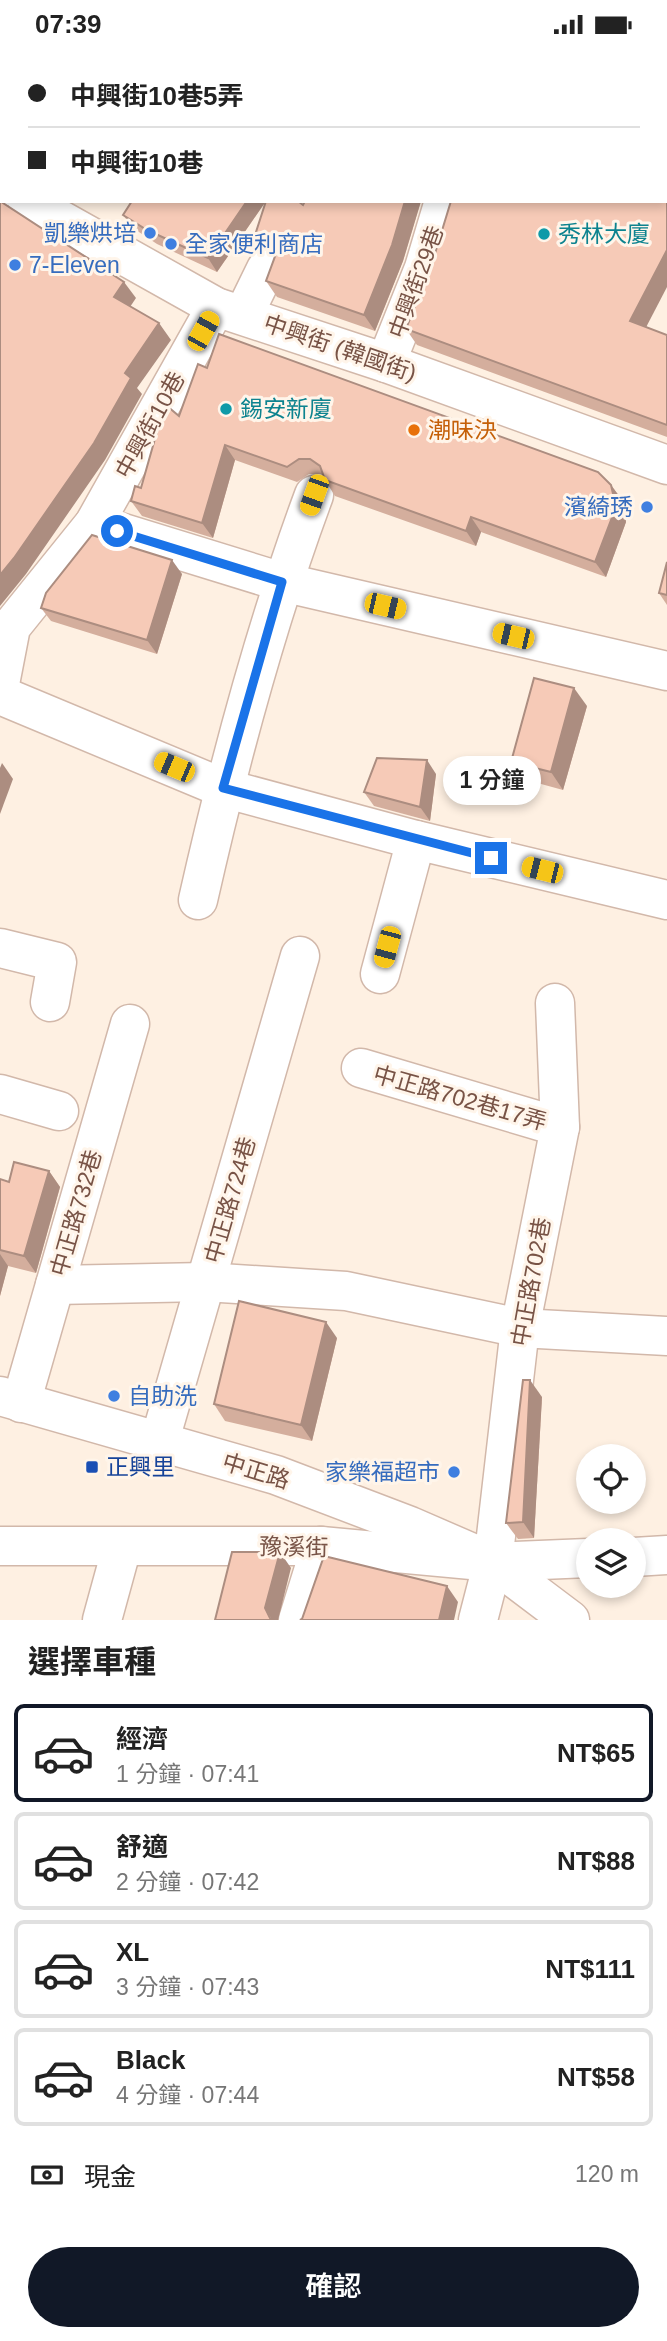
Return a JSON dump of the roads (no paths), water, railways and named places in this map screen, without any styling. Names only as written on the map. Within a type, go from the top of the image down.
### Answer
[{"type":"street","name":"中興街 (韓國街)","points":[[31,203],[230,310],[386,363],[667,465]]},
{"type":"street","name":"中興街29巷","points":[[386,363],[424,268],[443,203]]},
{"type":"street","name":"中興街10巷","points":[[0,684],[5,624],[93,524],[230,310],[266,269]]},
{"type":"street","points":[[198,900],[223,788],[282,582],[314,495]]},
{"type":"street","points":[[93,524],[282,582],[667,671]]},
{"type":"street","points":[[0,695],[223,788],[416,840],[667,900]]},
{"type":"street","points":[[380,974],[416,840]]},
{"type":"street","points":[[0,948],[58,962],[50,1002]]},
{"type":"street","name":"中正路724巷","points":[[159,1443],[300,956]]},
{"type":"street","name":"中正路702巷","points":[[478,1620],[493,1562],[520,1328],[560,1127],[555,1003]]},
{"type":"street","name":"中正路732巷","points":[[10,1400],[55,1285],[130,1024]]},
{"type":"street","name":"中正路702巷17弄","points":[[360,1068],[560,1127]]},
{"type":"street","points":[[0,1094],[59,1111]]},
{"type":"street","points":[[55,1285],[205,1282],[346,1291],[520,1328],[667,1336]]},
{"type":"street","name":"中正路","points":[[10,1400],[276,1475],[493,1562],[570,1620]]},
{"type":"street","name":"豫溪街","points":[[0,1546],[321,1546],[493,1562],[576,1559]]},
{"type":"street","points":[[298,1620],[321,1546]]},
{"type":"street","points":[[102,1620],[122,1547]]},
{"type":"street","points":[[646,1556],[667,1555]]},
{"type":"place","name":"凱樂烘培","points":[[150,233]]},
{"type":"place","name":"秀林大廈","points":[[544,234]]},
{"type":"place","name":"全家便利商店","points":[[171,244]]},
{"type":"place","name":"7-Eleven","points":[[15,265]]},
{"type":"place","name":"錫安新廈","points":[[226,409]]},
{"type":"place","name":"潮味決","points":[[414,430]]},
{"type":"place","name":"濱綺琇","points":[[647,507]]},
{"type":"place","name":"自助洗","points":[[114,1396]]},
{"type":"place","name":"正興里","points":[[92,1467]]},
{"type":"place","name":"家樂福超市","points":[[454,1472]]}]
